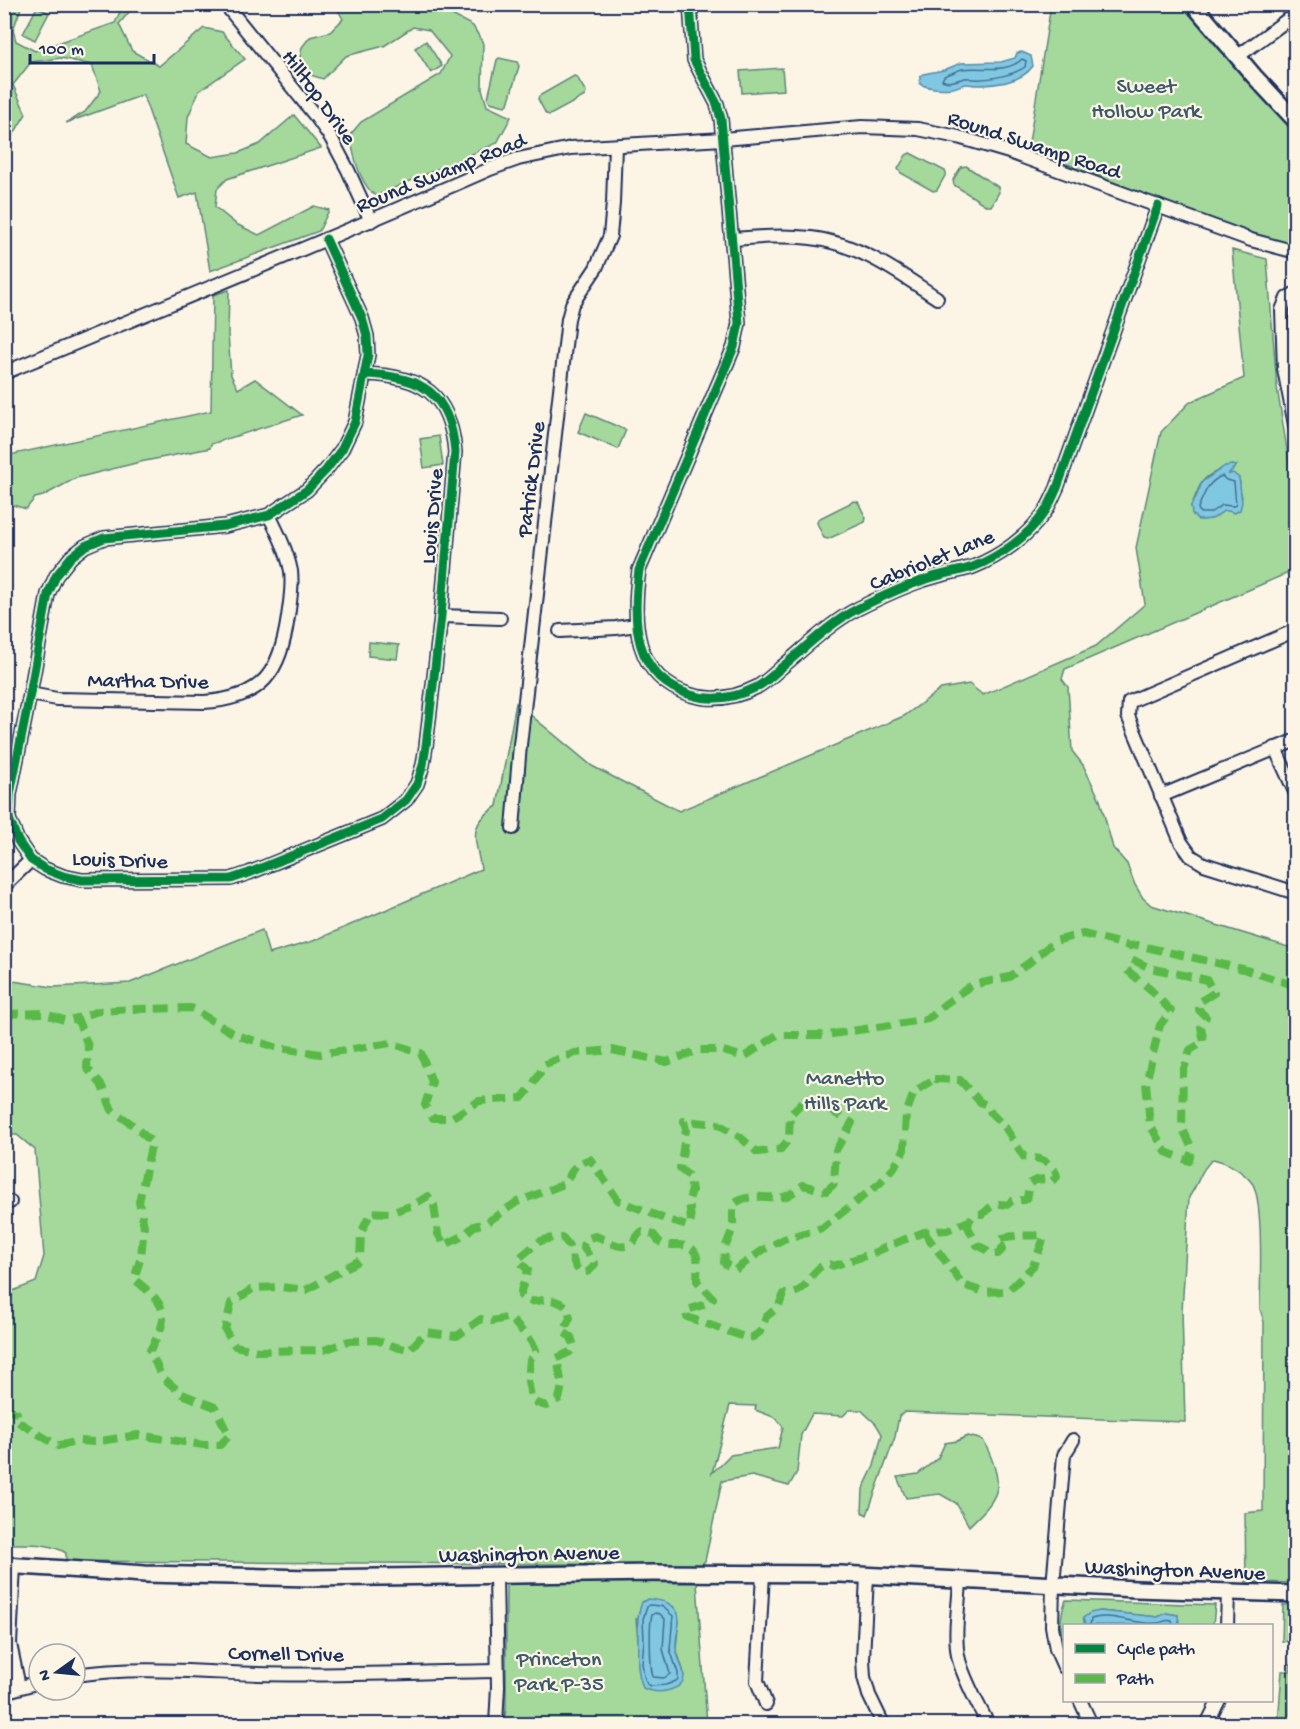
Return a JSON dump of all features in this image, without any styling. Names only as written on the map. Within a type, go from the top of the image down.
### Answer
[{"type":"main road","points":[[1192,4],[1296,121]]},
{"type":"main road","name":"Washington Avenue","points":[[9,1566],[145,1574],[311,1578],[654,1573],[867,1576],[1053,1586],[1296,1594]]},
{"type":"street","name":"Hilltop Drive","points":[[225,4],[331,138],[371,221]]},
{"type":"street","name":"Cabriolet Lane","points":[[690,4],[694,60],[717,104],[721,119],[739,323],[734,347],[639,570],[636,590],[636,625],[641,647],[650,667],[662,681],[678,691],[699,697],[720,699],[741,694],[760,685],[836,622],[856,609],[924,580],[971,567],[993,558],[1030,530],[1045,512],[1057,488],[1158,206]]},
{"type":"street","points":[[1238,57],[1287,20],[1296,18]]},
{"type":"street","name":"Round Swamp Road","points":[[4,373],[371,221],[490,169],[518,159],[571,148],[723,139],[862,127],[918,129],[958,137],[1009,152],[1251,240],[1296,252]]},
{"type":"street","name":"Patrick Drive","points":[[513,828],[568,319],[572,304],[597,268],[609,236],[615,146]]},
{"type":"street","points":[[732,239],[792,236],[836,243],[883,264],[937,298]]},
{"type":"street","points":[[4,886],[31,860],[18,841],[9,819],[10,794],[48,594],[56,576],[78,551],[104,538],[225,526],[269,515],[307,490],[327,470],[342,448],[355,422],[368,355],[367,336],[362,318],[326,239]]},
{"type":"street","points":[[1296,293],[1287,298],[1282,310],[1284,369],[1296,430]]},
{"type":"street","name":"Louis Drive","points":[[31,860],[45,869],[82,880],[231,879],[382,819],[406,800],[417,784],[423,765],[441,616],[455,452],[453,431],[448,414],[437,399],[425,389],[399,377],[365,374]]},
{"type":"street","name":"Martha Drive","points":[[30,694],[57,699],[225,701],[247,692],[265,680],[276,665],[285,642],[292,591],[291,573],[286,553],[269,515]]},
{"type":"street","points":[[441,616],[500,618]]},
{"type":"street","points":[[560,632],[636,625]]},
{"type":"street","points":[[1296,630],[1129,702],[1128,716],[1181,842],[1191,856],[1204,864],[1296,894]]},
{"type":"street","points":[[1161,796],[1296,740]]},
{"type":"street","points":[[1275,748],[1296,794]]},
{"type":"street","name":"Washington Avenue","points":[[1053,1586],[1064,1455],[1073,1440]]},
{"type":"street","points":[[9,1566],[10,1644],[19,1687]]},
{"type":"street","points":[[763,1574],[758,1681],[766,1704]]},
{"type":"street","points":[[496,1575],[496,1725]]},
{"type":"street","points":[[867,1576],[864,1677],[869,1695],[883,1725]]},
{"type":"street","points":[[960,1581],[958,1658],[988,1725]]},
{"type":"street","points":[[1053,1586],[1053,1637],[1063,1663]]},
{"type":"street","points":[[1227,1624],[1228,1592]]},
{"type":"street","name":"Cornell Drive","points":[[87,1674],[158,1670],[260,1674],[497,1671]]},
{"type":"street","points":[[4,1692],[27,1685]]},
{"type":"street","points":[[1080,1702],[1091,1725]]},
{"type":"street","points":[[1207,1725],[1218,1702]]},
{"type":"green space","points":[[8,5],[22,5],[13,30],[16,41],[35,51],[115,23],[123,5],[135,5],[119,24],[132,51],[159,66],[204,28],[222,32],[245,59],[199,91],[188,117],[186,144],[212,157],[238,153],[260,144],[294,115],[321,148],[227,179],[217,189],[215,207],[236,224],[259,235],[314,206],[329,210],[319,231],[210,271],[197,192],[179,198],[143,95],[66,123],[85,112],[101,91],[92,65],[61,58],[31,62],[13,85],[26,114],[7,145],[4,126],[4,8]]},
{"type":"green space","points":[[335,5],[433,5],[473,26],[483,43],[482,89],[487,106],[511,117],[497,143],[376,196],[370,191],[361,176],[350,135],[361,122],[441,74],[450,56],[429,30],[413,27],[384,46],[346,56],[323,79],[307,74],[300,58],[302,47],[310,37],[330,32],[343,19]]},
{"type":"green space","name":"Sweet Hollow Park","points":[[1051,5],[1186,5],[1295,131],[1295,245],[1282,244],[1028,149]]},
{"type":"green space","points":[[37,7],[49,13],[35,40],[23,34]]},
{"type":"green space","points":[[426,41],[442,66],[431,73],[415,48]]},
{"type":"green space","points":[[499,58],[517,62],[519,66],[508,104],[505,106],[490,102],[488,98]]},
{"type":"green space","points":[[782,68],[784,90],[742,93],[740,71]]},
{"type":"green space","points":[[574,76],[586,92],[585,96],[550,115],[546,114],[538,99],[539,96]]},
{"type":"green space","points":[[910,153],[945,171],[946,174],[937,190],[933,191],[898,169],[906,155]]},
{"type":"green space","points":[[966,166],[998,187],[999,192],[991,206],[987,206],[954,185],[953,180],[961,167]]},
{"type":"green space","name":"Manetto Hills Park","points":[[1232,250],[1267,259],[1277,387],[1295,500],[1295,570],[1065,669],[1062,679],[1068,687],[1072,751],[1083,765],[1100,800],[1113,848],[1127,864],[1143,898],[1151,905],[1295,949],[1295,1583],[1246,1582],[1245,1513],[1263,1511],[1264,1322],[1260,1309],[1260,1224],[1256,1192],[1252,1183],[1234,1168],[1213,1159],[1205,1168],[1189,1197],[1182,1311],[1185,1422],[905,1412],[899,1416],[895,1437],[867,1515],[862,1512],[863,1489],[874,1466],[882,1434],[876,1424],[861,1410],[849,1410],[843,1416],[812,1414],[801,1435],[797,1472],[789,1486],[752,1476],[722,1481],[705,1561],[699,1566],[692,1567],[688,1565],[66,1561],[66,1553],[60,1550],[27,1544],[13,1544],[5,1552],[5,1294],[36,1282],[44,1256],[35,1150],[17,1135],[5,1135],[5,975],[13,981],[53,987],[130,983],[262,930],[269,954],[313,941],[481,869],[476,841],[477,827],[487,813],[497,806],[516,703],[592,766],[679,811],[904,716],[941,689],[969,684],[983,695],[1096,646],[1145,604],[1136,548],[1161,432],[1190,402],[1244,378]],"holes":[[[1236,466],[1227,475],[1240,482],[1242,497],[1227,510],[1191,506],[1204,480],[1217,472]],[[730,1405],[756,1406],[755,1410],[776,1418],[783,1427],[778,1448],[730,1455],[712,1473]]]},
{"type":"green space","points":[[229,290],[228,334],[231,375],[238,389],[255,379],[302,415],[211,444],[210,448],[76,478],[35,498],[26,509],[10,504],[5,507],[5,456],[211,411],[213,295]]},
{"type":"green space","points":[[586,413],[626,430],[618,449],[578,432]]},
{"type":"green space","points":[[439,436],[443,465],[424,468],[420,439]]},
{"type":"green space","points":[[854,501],[858,502],[866,518],[865,522],[828,539],[824,538],[817,523],[818,519]]},
{"type":"green space","points":[[369,642],[399,645],[397,659],[368,656]]},
{"type":"green space","points":[[968,1436],[983,1440],[997,1480],[996,1492],[992,1501],[969,1526],[956,1503],[940,1494],[906,1498],[897,1477],[918,1474],[938,1458],[945,1443]]},
{"type":"green space","name":"Princeton Park P-35","points":[[697,1583],[707,1724],[504,1724],[506,1584]],"holes":[[[636,1619],[679,1621],[676,1648],[684,1673],[638,1640]]]},
{"type":"green space","points":[[1066,1600],[1215,1605],[1213,1624],[1179,1624],[1178,1615],[1166,1613],[1158,1617],[1100,1611],[1083,1618],[1085,1624],[1063,1624],[1063,1643],[1062,1611]]},
{"type":"green space","points":[[1283,1605],[1295,1605],[1295,1724],[1278,1724],[1282,1671],[1290,1671],[1293,1642],[1282,1641]]},
{"type":"water","points":[[1022,52],[1031,56],[1033,66],[1022,76],[1008,82],[983,85],[965,84],[953,88],[932,88],[920,84],[920,76],[923,74],[944,70],[961,63],[1001,62],[1015,58],[1017,53]]},
{"type":"water","points":[[1225,466],[1236,466],[1227,475],[1233,473],[1239,478],[1242,502],[1240,510],[1234,513],[1223,511],[1214,518],[1198,520],[1192,514],[1191,506],[1202,482]]},
{"type":"water","points":[[648,1599],[673,1606],[678,1614],[676,1648],[684,1678],[678,1687],[667,1691],[656,1692],[643,1688],[639,1676],[638,1617],[642,1602]]},
{"type":"water","points":[[1100,1611],[1158,1617],[1166,1613],[1178,1615],[1179,1624],[1085,1624],[1083,1618],[1090,1613]]},
{"type":"marked path","points":[[4,1409],[17,1413],[17,1421],[58,1446],[78,1441],[94,1442],[138,1435],[203,1445],[220,1445],[229,1436],[215,1407],[182,1394],[161,1376],[150,1350],[161,1327],[162,1310],[153,1296],[134,1279],[141,1257],[144,1226],[139,1202],[152,1142],[112,1110],[101,1084],[87,1068],[88,1046],[77,1018],[99,1011],[191,1008],[236,1035],[275,1047],[320,1054],[391,1043],[421,1053],[432,1082],[425,1105],[433,1118],[451,1118],[479,1101],[522,1098],[545,1064],[575,1053],[612,1050],[667,1062],[699,1050],[720,1050],[744,1057],[777,1035],[827,1035],[928,1019],[972,985],[1009,977],[1055,941],[1083,934],[1243,969],[1296,986]]},
{"type":"marked path","points":[[1127,970],[1171,1011],[1160,1025],[1146,1083],[1150,1125],[1166,1152],[1189,1161],[1192,1149],[1182,1127],[1183,1072],[1190,1050],[1204,1042],[1201,1027],[1206,1017],[1199,1010],[1199,1002],[1214,993],[1207,980],[1150,968],[1131,959]]},
{"type":"marked path","points":[[4,1014],[42,1013],[67,1021],[77,1018]]},
{"type":"marked path","points":[[934,1079],[960,1080],[980,1102],[987,1105],[991,1113],[1005,1127],[1024,1157],[1046,1162],[1055,1170],[1057,1177],[1052,1181],[1040,1180],[1029,1184],[1027,1198],[1024,1200],[1012,1201],[1007,1205],[994,1205],[983,1214],[973,1216],[969,1221],[947,1230],[924,1232],[871,1254],[833,1266],[830,1264],[820,1267],[804,1287],[784,1294],[778,1307],[766,1317],[760,1332],[753,1337],[747,1338],[687,1317],[687,1310],[710,1303],[713,1298],[697,1281],[697,1257],[694,1251],[686,1246],[665,1244],[654,1235],[641,1232],[627,1246],[608,1242],[596,1236],[587,1239],[583,1247],[595,1264],[587,1272],[577,1268],[569,1245],[563,1238],[543,1240],[519,1258],[528,1270],[521,1296],[529,1301],[559,1302],[567,1307],[570,1318],[563,1332],[571,1337],[574,1346],[570,1352],[557,1358],[562,1386],[559,1399],[546,1406],[537,1403],[531,1396],[528,1381],[530,1360],[536,1350],[512,1320],[506,1318],[492,1321],[481,1319],[457,1336],[426,1332],[409,1350],[376,1340],[349,1341],[324,1350],[259,1351],[235,1346],[225,1330],[231,1303],[254,1288],[281,1287],[306,1290],[360,1260],[361,1233],[371,1212],[390,1213],[413,1205],[428,1196],[434,1205],[438,1234],[445,1245],[463,1236],[474,1226],[486,1223],[517,1202],[564,1184],[576,1165],[590,1159],[618,1200],[687,1226],[691,1221],[689,1200],[692,1190],[689,1176],[680,1169],[686,1130],[684,1121],[718,1124],[740,1137],[757,1152],[780,1150],[789,1139],[790,1115],[807,1097],[852,1123],[836,1150],[834,1184],[826,1191],[803,1185],[786,1196],[750,1197],[733,1205],[733,1228],[725,1248],[724,1263],[735,1270],[763,1250],[784,1239],[822,1228],[879,1184],[893,1169],[904,1150],[906,1114],[914,1092],[934,1079]]},
{"type":"marked path","points":[[924,1232],[963,1285],[984,1292],[1008,1291],[1033,1266],[1044,1238],[1041,1235],[999,1239],[1002,1250],[998,1254],[990,1254],[977,1245],[968,1227],[969,1221]]},
{"type":"cycle path","points":[[690,4],[694,60],[717,104],[721,119],[739,323],[734,347],[639,570],[636,609],[641,645],[647,661],[657,675],[672,687],[691,695],[708,698],[724,698],[757,687],[847,615],[907,586],[983,563],[1013,545],[1030,530],[1046,510],[1057,488],[1158,206]]},
{"type":"cycle path","points":[[326,239],[362,318],[367,336],[368,355],[355,422],[342,449],[326,470],[307,490],[269,515],[225,526],[104,538],[85,546],[71,557],[56,576],[48,594],[10,794],[9,819],[18,841],[31,860],[45,869],[82,880],[231,879],[382,819],[406,800],[417,784],[426,746],[441,616],[455,452],[447,415],[430,392],[402,379],[365,374]]}]
